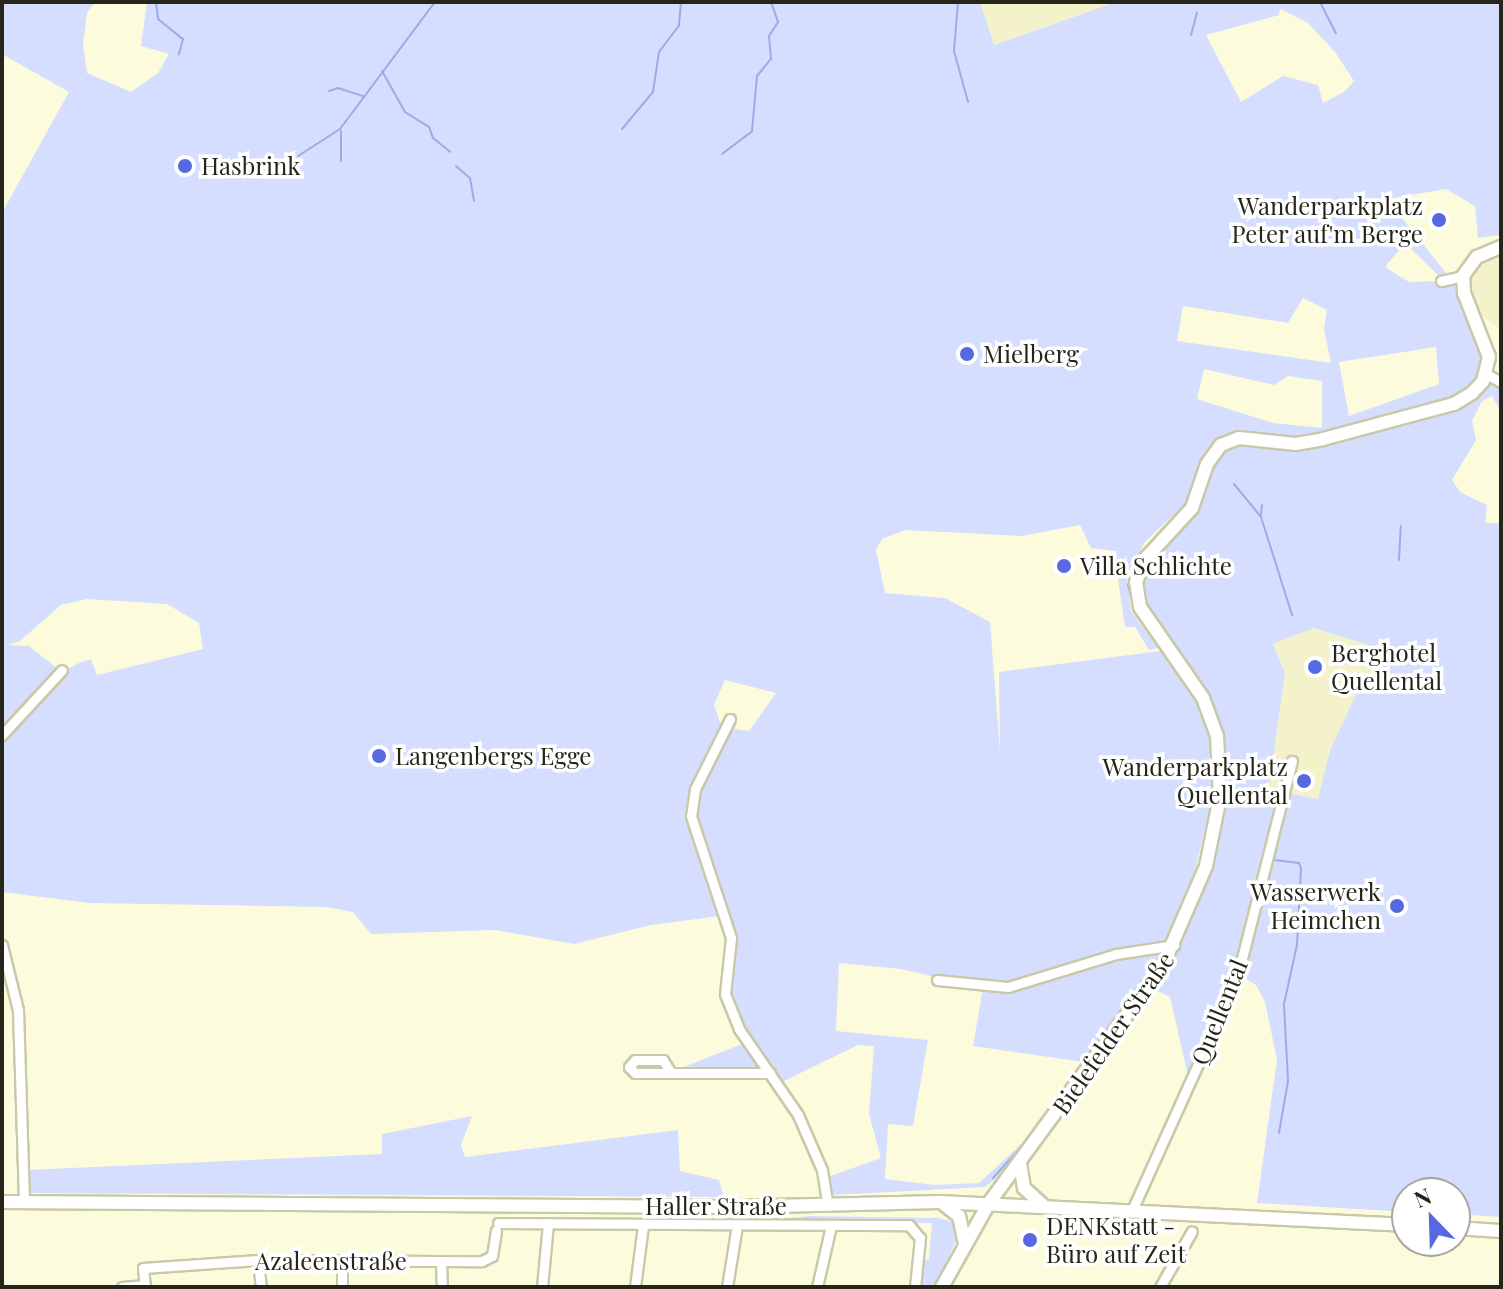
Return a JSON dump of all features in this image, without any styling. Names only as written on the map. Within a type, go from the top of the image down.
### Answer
[{"type":"main road","points":[[1486,374],[1488,351],[1468,304],[1463,276],[1477,257],[1501,247]]},
{"type":"main road","name":"Bielefelder Straße","points":[[942,1287],[989,1203],[1174,945],[1212,844],[1221,755],[1203,698],[1140,607],[1136,582],[1146,558],[1192,508],[1207,464],[1221,445],[1239,438],[1296,444],[1403,419],[1463,399],[1486,374]]},
{"type":"main road","points":[[1020,1163],[1024,1188],[1042,1204]]},
{"type":"main road","name":"Haller Straße","points":[[2,1202],[828,1206],[939,1202],[1133,1208],[1391,1224]]},
{"type":"main road","points":[[939,1202],[959,1216],[965,1244]]},
{"type":"main road","points":[[1471,1229],[1501,1231]]},
{"type":"street","points":[[1441,281],[1463,276]]},
{"type":"street","points":[[1486,374],[1501,382]]},
{"type":"street","points":[[2,735],[62,670]]},
{"type":"street","points":[[730,719],[703,770],[691,816],[731,938],[728,1005],[791,1102],[817,1157],[828,1206]]},
{"type":"street","name":"Quellental","points":[[1133,1208],[1237,978],[1292,761]]},
{"type":"street","points":[[2,945],[18,1010],[24,1202]]},
{"type":"street","points":[[937,980],[1008,987],[1116,954],[1174,945]]},
{"type":"street","points":[[671,1073],[770,1073]]},
{"type":"street","points":[[542,1287],[548,1223],[914,1227],[920,1238],[915,1287]]},
{"type":"street","name":"Azaleenstraße","points":[[145,1286],[143,1268],[258,1260],[488,1259],[497,1227],[548,1223]]},
{"type":"street","points":[[635,1287],[643,1225]]},
{"type":"street","points":[[727,1287],[737,1225]]},
{"type":"street","points":[[817,1287],[831,1226]]},
{"type":"street","points":[[1160,1287],[1192,1231]]},
{"type":"street","points":[[258,1260],[261,1287]]},
{"type":"street","points":[[342,1260],[342,1287]]},
{"type":"street","points":[[441,1261],[442,1287]]},
{"type":"street","points":[[122,1287],[145,1286]]},
{"type":"shaded area","points":[[2,2],[95,2],[87,13],[83,45],[87,73],[131,92],[158,73],[169,54],[141,46],[147,2],[980,2],[994,45],[1116,2],[1501,2],[1501,235],[1478,238],[1475,206],[1446,189],[1387,199],[1446,273],[1441,278],[1405,243],[1385,267],[1409,282],[1435,281],[1438,286],[1453,281],[1483,355],[1478,379],[1469,390],[1401,415],[1295,440],[1214,445],[1189,500],[1145,542],[1127,575],[1131,611],[1158,648],[1149,650],[1135,627],[1125,627],[1114,551],[1091,548],[1080,525],[1022,536],[905,530],[882,539],[876,550],[885,593],[945,598],[990,622],[1000,751],[999,672],[1160,651],[1201,711],[1209,734],[1213,796],[1191,886],[1169,941],[1084,1062],[973,1046],[983,988],[901,969],[839,963],[836,1031],[928,1040],[913,1126],[888,1124],[885,1179],[935,1185],[979,1183],[1029,1137],[985,1187],[832,1195],[828,1177],[881,1158],[869,1114],[874,1046],[858,1045],[782,1082],[768,1061],[753,1070],[681,1068],[750,1041],[730,1001],[735,946],[727,915],[651,925],[574,944],[495,930],[371,934],[353,912],[327,907],[89,903],[2,892],[2,739],[66,670],[79,663],[91,659],[97,675],[203,649],[199,623],[167,604],[87,599],[61,605],[20,641],[7,645],[29,646],[58,669],[2,729],[2,213],[69,92],[2,54]],"holes":[[[1280,9],[1308,23],[1335,52],[1354,81],[1344,92],[1323,103],[1318,85],[1283,76],[1241,102],[1206,35],[1279,15]],[[1303,298],[1327,310],[1324,329],[1331,363],[1177,341],[1183,306],[1288,323]],[[1436,347],[1439,384],[1349,416],[1339,362]],[[1204,369],[1274,385],[1288,376],[1322,381],[1322,428],[1273,423],[1197,399]],[[725,680],[776,693],[749,731],[722,727],[714,705]]]},
{"type":"shaded area","points":[[980,2],[1116,2],[993,45]]},
{"type":"shaded area","points":[[1501,254],[1501,330],[1476,310],[1468,287],[1480,262]]},
{"type":"shaded area","points":[[1491,382],[1501,387],[1501,411],[1492,396],[1482,401],[1472,421],[1476,440],[1452,480],[1460,492],[1487,505],[1485,523],[1501,523],[1501,1217],[1471,1215],[1471,1177],[1391,1177],[1391,1211],[1257,1203],[1277,1060],[1265,1002],[1256,985],[1241,976],[1188,1076],[1170,997],[1153,989],[1182,940],[1217,845],[1226,798],[1225,755],[1208,696],[1144,602],[1144,575],[1197,509],[1212,465],[1223,449],[1238,443],[1325,443],[1455,408],[1479,397]],"holes":[[[1314,628],[1378,648],[1385,683],[1359,688],[1330,750],[1318,799],[1269,789],[1285,673],[1273,644]]]},
{"type":"shaded area","points":[[1314,628],[1379,648],[1385,684],[1359,688],[1330,750],[1318,799],[1269,790],[1285,674],[1273,644]]},
{"type":"shaded area","points":[[472,1116],[461,1145],[465,1157],[678,1130],[680,1171],[719,1180],[724,1197],[28,1193],[26,1170],[382,1154],[382,1134]]},
{"type":"shaded area","points":[[810,1216],[939,1218],[953,1222],[958,1236],[935,1287],[918,1287],[923,1260],[929,1259],[932,1223],[751,1222]]},
{"type":"waterway","points":[[156,2],[158,19],[183,39],[179,54]]},
{"type":"waterway","points":[[298,156],[340,129],[435,2]]},
{"type":"waterway","points":[[622,129],[653,92],[659,52],[679,25],[681,2]]},
{"type":"waterway","points":[[722,154],[752,131],[757,76],[771,59],[769,36],[778,22],[771,2]]},
{"type":"waterway","points":[[958,2],[954,51],[968,102]]},
{"type":"waterway","points":[[1320,2],[1336,33]]},
{"type":"waterway","points":[[1191,35],[1197,13]]},
{"type":"waterway","points":[[382,71],[405,112],[429,127],[433,138],[450,152]]},
{"type":"waterway","points":[[329,91],[338,88],[365,97]]},
{"type":"waterway","points":[[341,131],[341,161]]},
{"type":"waterway","points":[[456,166],[470,178],[474,201]]},
{"type":"waterway","points":[[1234,484],[1261,517],[1292,615]]},
{"type":"waterway","points":[[1261,516],[1262,505]]},
{"type":"waterway","points":[[1399,560],[1401,526]]},
{"type":"waterway","points":[[1158,645],[1134,610],[1128,585],[1141,553],[1163,529]]},
{"type":"waterway","points":[[1164,654],[1198,702]]},
{"type":"waterway","points":[[1279,1133],[1288,1081],[1284,1004],[1297,945],[1301,869],[1299,863],[1274,860],[1284,811]]},
{"type":"waterway","points":[[993,1178],[1029,1138]]},
{"type":"place","name":"Hasbrink","points":[[185,166]]},
{"type":"place","name":"Wanderparkplatz Peter auf'm Berge","points":[[1439,220]]},
{"type":"place","name":"Mielberg","points":[[967,354]]},
{"type":"place","name":"Villa Schlichte","points":[[1064,566]]},
{"type":"place","name":"Berghotel Quellental","points":[[1315,667]]},
{"type":"place","name":"Langenbergs Egge","points":[[379,756]]},
{"type":"place","name":"Wanderparkplatz Quellental","points":[[1304,781]]},
{"type":"place","name":"Wasserwerk Heimchen","points":[[1397,906]]},
{"type":"place","name":"DENKstatt - Büro auf Zeit","points":[[1030,1240]]}]
